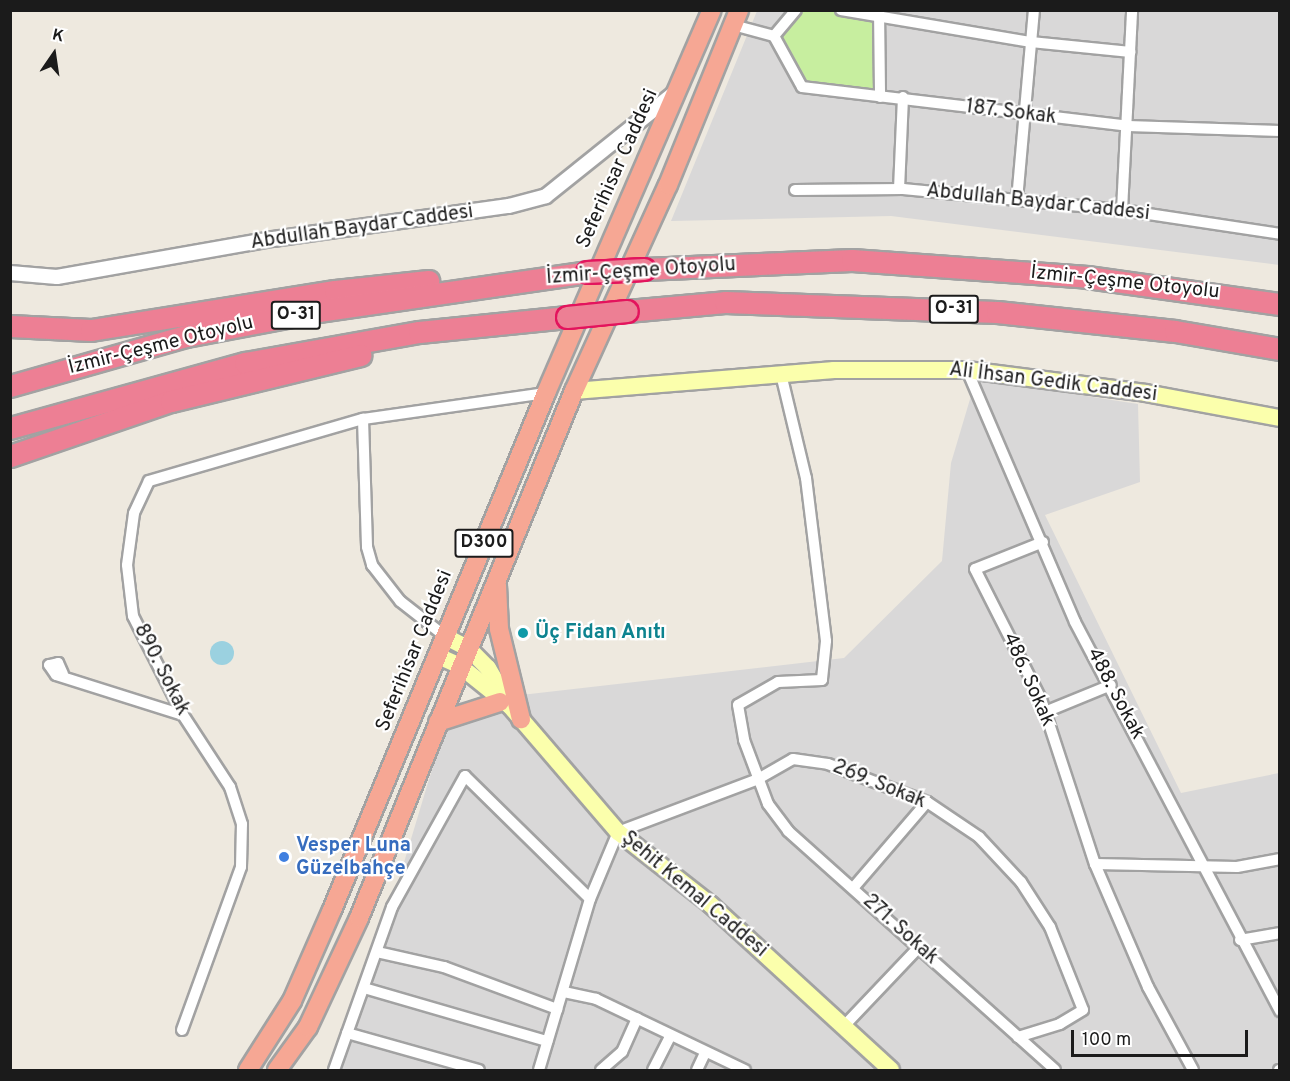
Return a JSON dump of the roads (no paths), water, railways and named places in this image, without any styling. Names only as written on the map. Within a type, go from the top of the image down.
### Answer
[{"type":"highway","name":"Seferihisar Caddesi","points":[[248,1071],[292,1001],[546,393],[712,10]]},
{"type":"highway","name":"D300","points":[[277,1071],[308,1027],[359,918],[574,391],[668,185],[736,18]]},
{"type":"highway","name":"İzmir-Çeşme Otoyolu","points":[[10,386],[186,336],[318,311],[587,272],[852,260],[1086,277],[1280,304]]},
{"type":"highway","points":[[10,326],[91,330],[334,291],[587,272]]},
{"type":"highway","name":"İzmir-Çeşme Otoyolu","points":[[10,428],[245,363],[419,332],[725,302],[997,312],[1280,349]]},
{"type":"highway","points":[[10,456],[171,400],[483,326]]},
{"type":"highway","points":[[438,722],[510,709],[499,629],[496,579]]},
{"type":"main road","name":"Ali İhsan Gedik Caddesi","points":[[574,391],[781,374],[967,370],[1146,393],[1280,418]]},
{"type":"main road","name":"Şehit Kemal Caddesi","points":[[446,637],[468,648],[494,676],[510,709]]},
{"type":"main road","name":"Şehit Kemal Caddesi","points":[[438,656],[460,666],[510,709],[618,832],[711,905],[891,1071]]},
{"type":"street","points":[[736,18],[774,36],[796,10]]},
{"type":"street","points":[[841,10],[878,13],[1031,42],[1131,52]]},
{"type":"street","points":[[1017,200],[1034,10]]},
{"type":"street","points":[[1122,210],[1132,10]]},
{"type":"street","points":[[878,13],[880,97]]},
{"type":"street","name":"187. Sokak","points":[[774,36],[802,87],[1128,126],[1280,131]]},
{"type":"street","name":"Abdullah Baydar Caddesi","points":[[10,273],[69,275],[273,239],[509,206],[546,196],[677,91]]},
{"type":"street","points":[[899,189],[903,98]]},
{"type":"street","name":"Abdullah Baydar Caddesi","points":[[795,189],[899,189],[1122,210],[1280,234]]},
{"type":"street","name":"488. Sokak","points":[[967,370],[1043,542],[1055,581],[1111,685],[1240,940],[1280,1011]]},
{"type":"street","name":"271. Sokak","points":[[781,374],[806,478],[826,641],[822,680],[778,682],[738,705],[744,740],[758,779],[768,804],[788,831],[854,887],[1055,1071]]},
{"type":"street","name":"890. Sokak","points":[[182,1030],[241,867],[242,824],[230,787],[183,715],[132,616],[127,564],[134,513],[149,481],[363,419],[546,393]]},
{"type":"street","points":[[363,419],[367,547],[372,565],[400,601],[446,637]]},
{"type":"street","name":"486. Sokak","points":[[1043,542],[975,569],[1045,712],[1095,864],[1148,987],[1193,1071]]},
{"type":"street","points":[[63,674],[183,715]]},
{"type":"street","points":[[1045,712],[1111,685]]},
{"type":"street","name":"269. Sokak","points":[[618,832],[758,779],[793,759],[828,764],[927,802],[979,837],[1021,882],[1050,927],[1083,1010],[1060,1024],[1018,1037]]},
{"type":"street","points":[[334,1071],[392,907],[465,776],[590,899]]},
{"type":"street","points":[[854,887],[927,802]]},
{"type":"street","points":[[539,1071],[590,899],[618,832]]},
{"type":"street","points":[[1095,864],[1237,867],[1280,859]]},
{"type":"street","points":[[1240,940],[1280,933]]},
{"type":"street","points":[[844,1026],[919,947]]},
{"type":"street","points":[[377,952],[444,967],[557,1009]]},
{"type":"street","points":[[364,988],[548,1041]]},
{"type":"street","points":[[564,992],[596,999],[637,1017],[739,1069]]},
{"type":"street","points":[[602,1071],[622,1052],[637,1017]]},
{"type":"street","points":[[347,1033],[450,1067],[479,1071]]},
{"type":"street","points":[[653,1071],[671,1035]]},
{"type":"street","points":[[697,1071],[705,1053]]},
{"type":"water","points":[[222,641],[227,642],[233,648],[233,658],[227,664],[222,665],[217,664],[211,658],[210,653],[211,648],[217,642]]},
{"type":"place","name":"Üç Fidan Anıtı","points":[[523,633]]},
{"type":"place","name":"Vesper Luna Güzelbahçe","points":[[284,857]]}]
